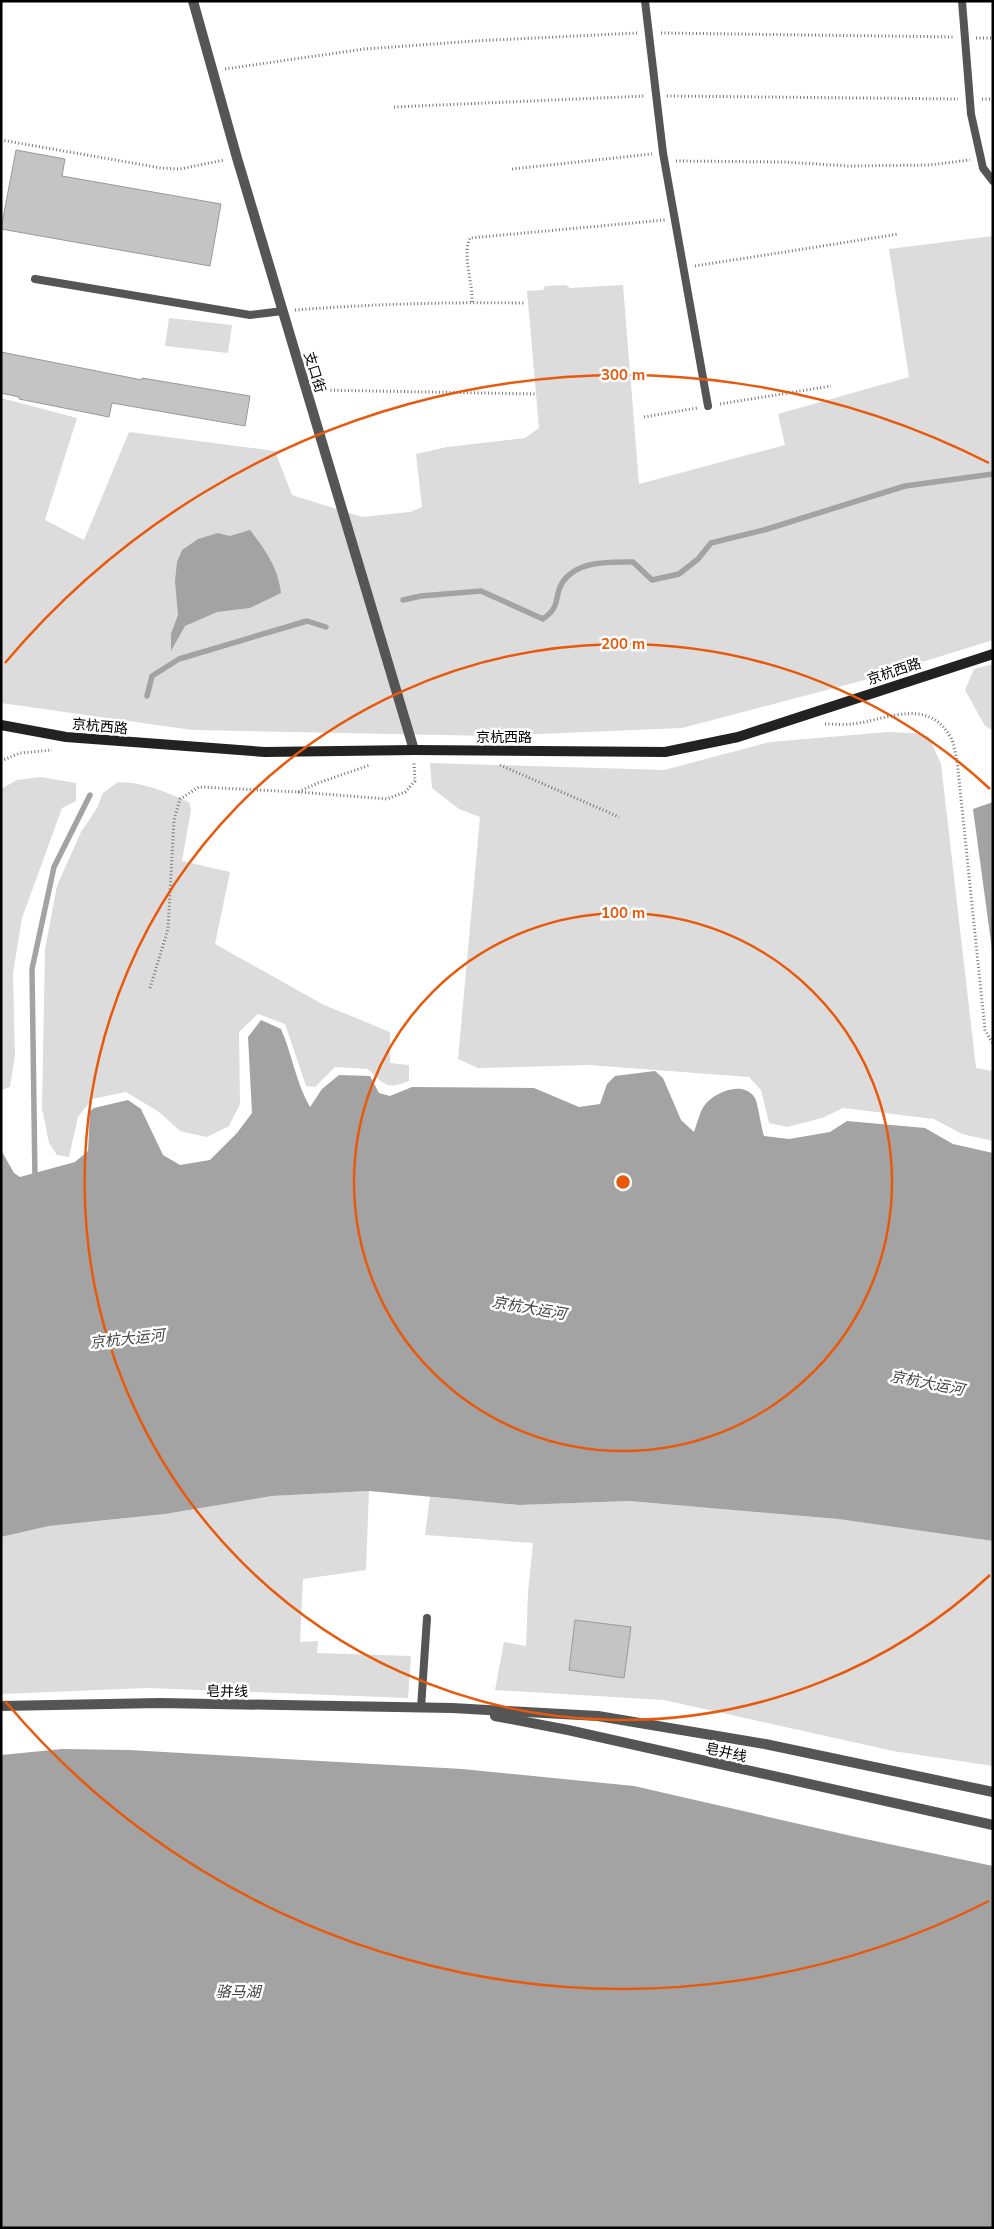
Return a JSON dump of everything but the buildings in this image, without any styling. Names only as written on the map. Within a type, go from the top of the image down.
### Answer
[{"type":"main road","name":"京杭西路","points":[[1,724],[66,737],[265,752],[414,750],[665,752],[738,736],[993,654]]},
{"type":"street","name":"支口街","points":[[193,1],[237,158],[414,750]]},
{"type":"street","name":"皂井线","points":[[1,1706],[160,1703],[452,1708],[598,1716],[765,1744],[993,1792]]},
{"type":"street","name":"皂井线","points":[[452,1708],[568,1730],[993,1825]]},
{"type":"lane","points":[[645,1],[663,153],[708,406]]},
{"type":"lane","points":[[962,1],[970,99],[980,159],[983,168],[993,181]]},
{"type":"lane","points":[[35,278],[250,315],[283,312]]},
{"type":"lane","points":[[421,1708],[427,1618]]},
{"type":"path","points":[[213,71],[364,49],[649,32],[993,38]]},
{"type":"path","points":[[394,107],[656,96],[993,99]]},
{"type":"path","points":[[1,140],[161,168],[180,169],[237,158]]},
{"type":"path","points":[[512,169],[663,153]]},
{"type":"path","points":[[665,161],[784,162],[848,166],[929,165],[980,159]]},
{"type":"path","points":[[472,302],[466,246],[470,238],[675,219]]},
{"type":"path","points":[[684,268],[899,234]]},
{"type":"path","points":[[283,312],[348,306],[472,302],[524,303]]},
{"type":"path","points":[[644,417],[831,386]]},
{"type":"path","points":[[306,390],[537,394]]},
{"type":"path","points":[[823,724],[852,724],[897,714],[921,714],[937,721],[951,738],[957,760],[986,1030],[993,1044]]},
{"type":"path","points":[[150,988],[168,929],[174,820],[180,799],[199,787],[386,799],[405,792],[415,781],[414,750]]},
{"type":"path","points":[[298,792],[379,762]]},
{"type":"path","points":[[494,762],[619,817]]},
{"type":"shaded area","points":[[993,236],[993,640],[861,681],[682,728],[493,736],[192,730],[1,703],[1,398],[77,418],[45,520],[84,540],[129,432],[275,451],[292,495],[362,517],[410,512],[422,507],[416,454],[447,447],[525,438],[539,428],[527,291],[543,290],[545,286],[566,285],[570,288],[623,285],[639,484],[785,445],[778,414],[909,377],[889,249]]},
{"type":"shaded area","points":[[169,318],[232,325],[228,353],[165,346]]},
{"type":"shaded area","points":[[993,664],[993,730],[985,726],[965,690],[974,669]]},
{"type":"shaded area","points":[[888,732],[913,733],[929,737],[941,764],[976,1068],[993,1071],[993,1141],[962,1134],[934,1119],[843,1108],[822,1118],[787,1127],[769,1123],[761,1090],[749,1077],[589,1065],[478,1068],[458,1059],[480,817],[459,809],[432,788],[430,763],[664,770],[770,742]]},
{"type":"shaded area","points":[[40,777],[76,783],[76,801],[62,808],[22,918],[13,973],[15,1055],[10,1087],[1,1090],[1,789],[17,780]]},
{"type":"shaded area","points":[[118,782],[146,786],[189,802],[191,810],[182,861],[230,872],[215,944],[322,1004],[390,1032],[390,1063],[409,1065],[409,1081],[390,1085],[382,1082],[368,1069],[335,1067],[315,1087],[306,1086],[285,1024],[258,1014],[239,1032],[240,1104],[229,1126],[207,1137],[180,1131],[159,1112],[126,1092],[92,1099],[78,1117],[69,1157],[57,1155],[49,1143],[42,1108],[45,949],[57,886],[81,832],[97,808],[103,793]]},
{"type":"shaded area","points":[[369,1491],[366,1570],[303,1579],[300,1642],[318,1641],[317,1653],[411,1656],[408,1698],[148,1688],[1,1694],[1,1537],[49,1526],[165,1514],[272,1496]]},
{"type":"shaded area","points":[[430,1497],[519,1505],[629,1501],[838,1519],[993,1541],[993,1766],[893,1751],[664,1700],[495,1690],[504,1642],[526,1646],[528,1593],[533,1543],[425,1535]]},
{"type":"water","points":[[250,530],[274,567],[281,593],[250,608],[217,612],[185,626],[171,651],[171,634],[178,615],[175,581],[177,562],[182,550],[198,539],[218,533],[230,536]]},
{"type":"water","points":[[993,802],[993,957],[973,809]]},
{"type":"water","name":"京杭大运河","points":[[261,1020],[281,1029],[301,1088],[310,1107],[322,1089],[339,1075],[370,1076],[379,1093],[390,1096],[412,1087],[534,1088],[579,1107],[600,1104],[607,1084],[615,1076],[655,1071],[663,1078],[681,1120],[694,1132],[701,1112],[708,1101],[728,1090],[743,1089],[750,1092],[755,1098],[764,1136],[789,1139],[830,1132],[847,1121],[925,1128],[953,1144],[993,1153],[993,1541],[838,1519],[629,1501],[519,1505],[369,1491],[272,1496],[165,1514],[49,1526],[1,1537],[1,1150],[14,1173],[20,1177],[75,1162],[88,1151],[90,1111],[94,1108],[128,1100],[141,1109],[163,1155],[180,1165],[210,1160],[237,1133],[252,1113],[248,1037]]},
{"type":"water","name":"骆马湖","points":[[62,1749],[129,1750],[462,1769],[634,1786],[993,1866],[993,2228],[1,2228],[1,1755]]},
{"type":"waterway","points":[[403,600],[421,596],[481,591],[543,619],[553,610],[559,589],[568,575],[585,566],[633,562],[652,580],[679,574],[698,559],[711,543],[764,530],[905,486],[993,474]]},
{"type":"waterway","points":[[147,696],[152,676],[179,659],[307,621],[326,627]]},
{"type":"waterway","points":[[35,1180],[32,969],[54,867],[90,795]]}]
